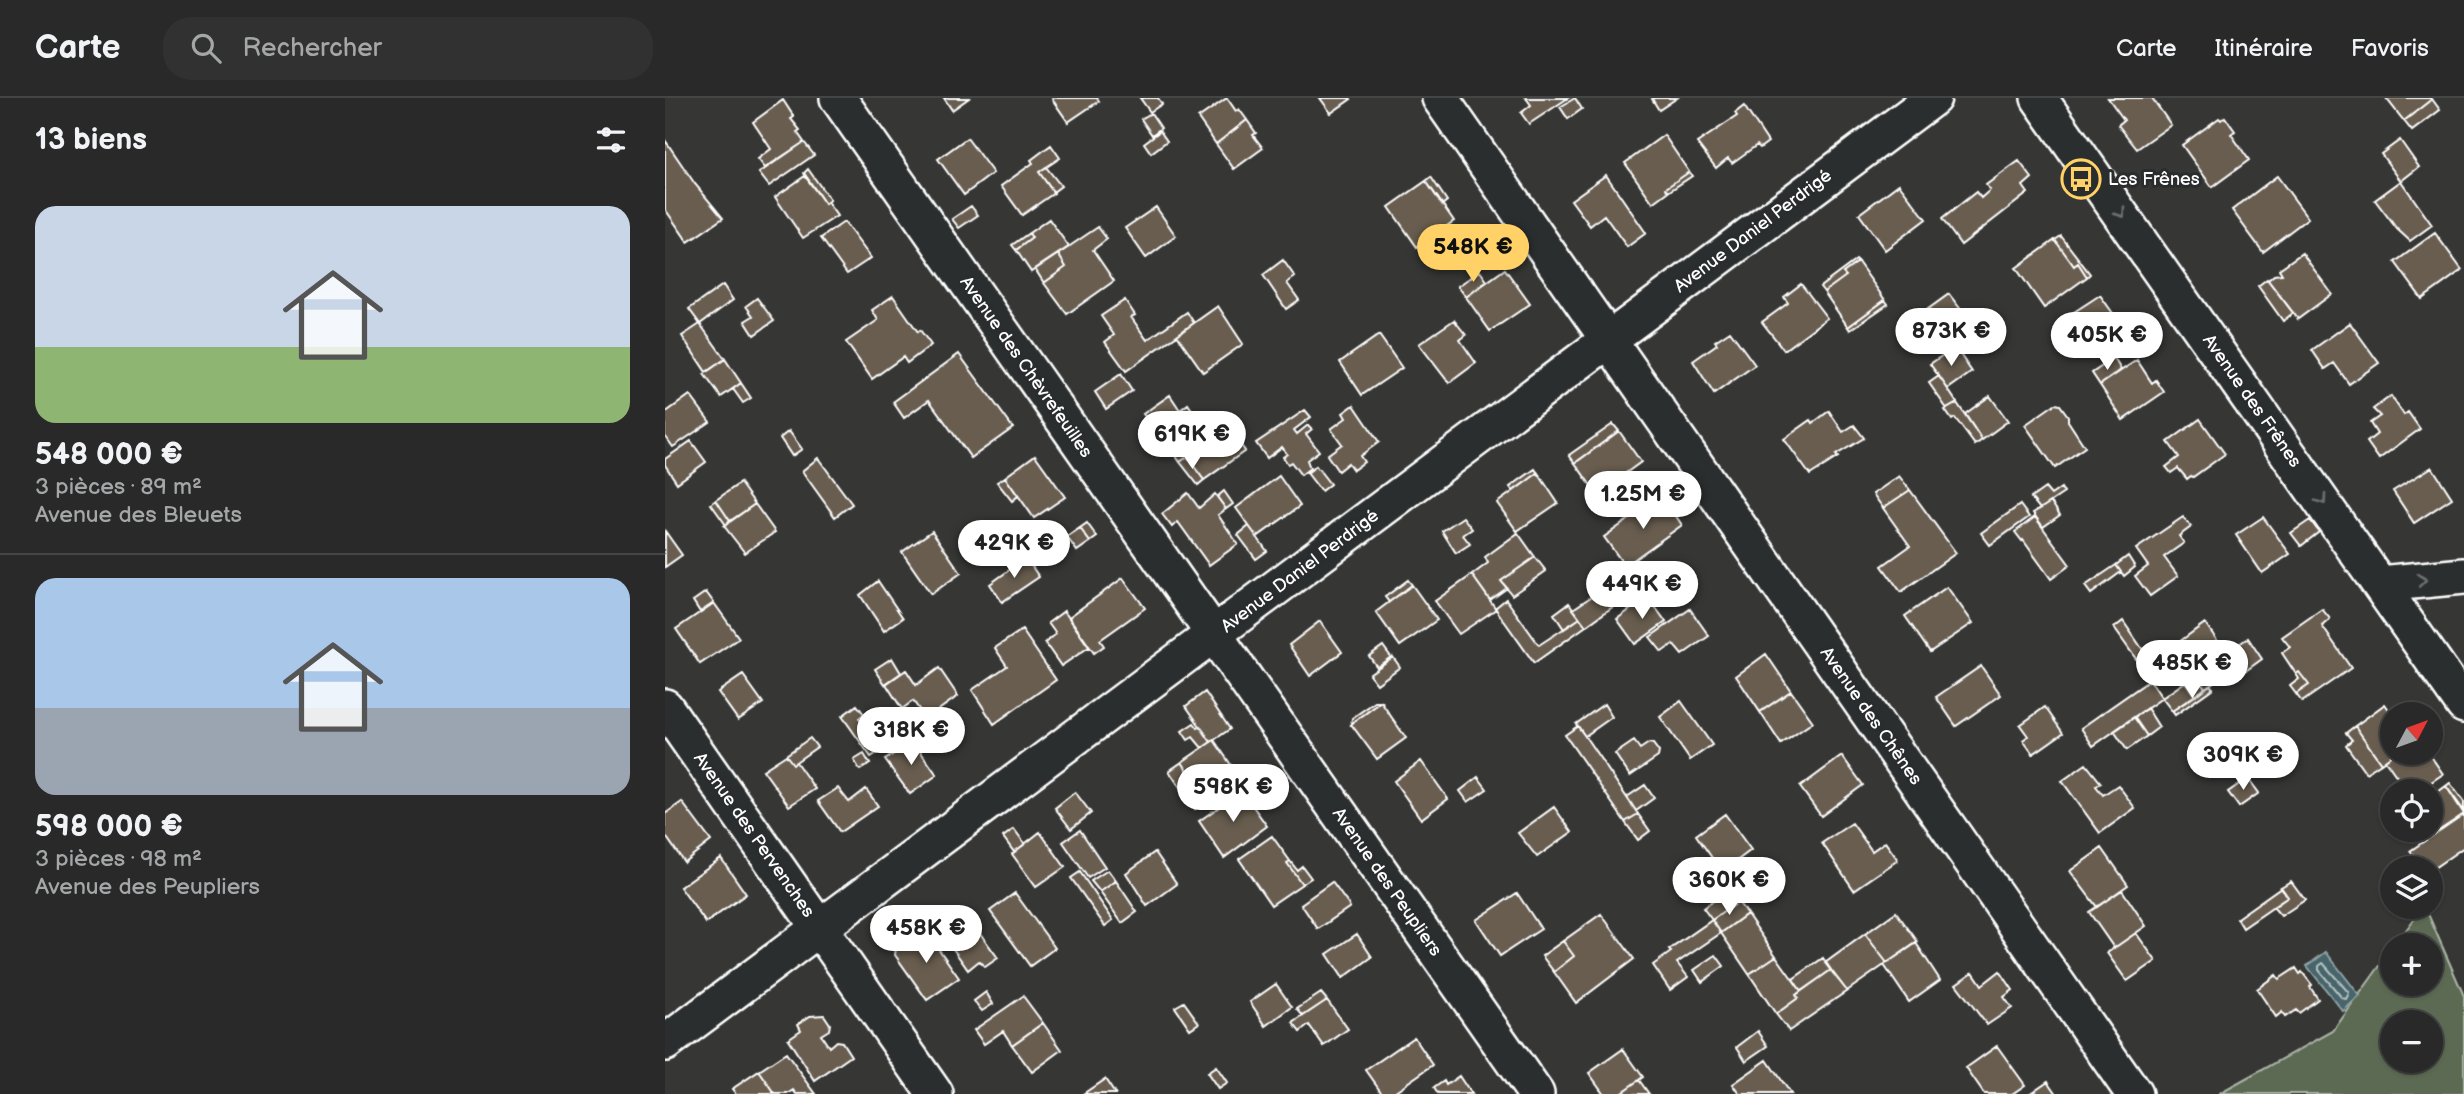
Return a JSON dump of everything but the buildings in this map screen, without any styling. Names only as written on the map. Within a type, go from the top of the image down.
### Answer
[{"type":"street","name":"Avenue des Chèvrefeuilles","points":[[838,98],[1214,636]]},
{"type":"street","name":"Avenue des Chênes","points":[[1440,98],[2134,1094]]},
{"type":"street","name":"Avenue Daniel Perdrigé","points":[[665,1043],[1933,98]]},
{"type":"street","name":"Avenue des Frênes","points":[[2039,98],[2464,705]]},
{"type":"street","points":[[2380,584],[2464,576]]},
{"type":"street","name":"Avenue des Peupliers","points":[[1214,636],[1536,1094]]},
{"type":"street","name":"Avenue des Pervenches","points":[[665,707],[935,1094]]},
{"type":"green space","points":[[2414,919],[2430,919],[2436,933],[2404,933]]},
{"type":"green space","points":[[2443,948],[2464,996],[2464,1094],[2219,1094],[2333,1031],[2380,966],[2380,996],[2443,996]]},
{"type":"water","points":[[2326,952],[2360,996],[2343,1011],[2307,966]]},
{"type":"place","name":"Les Frênes","points":[[2081,179]]}]
